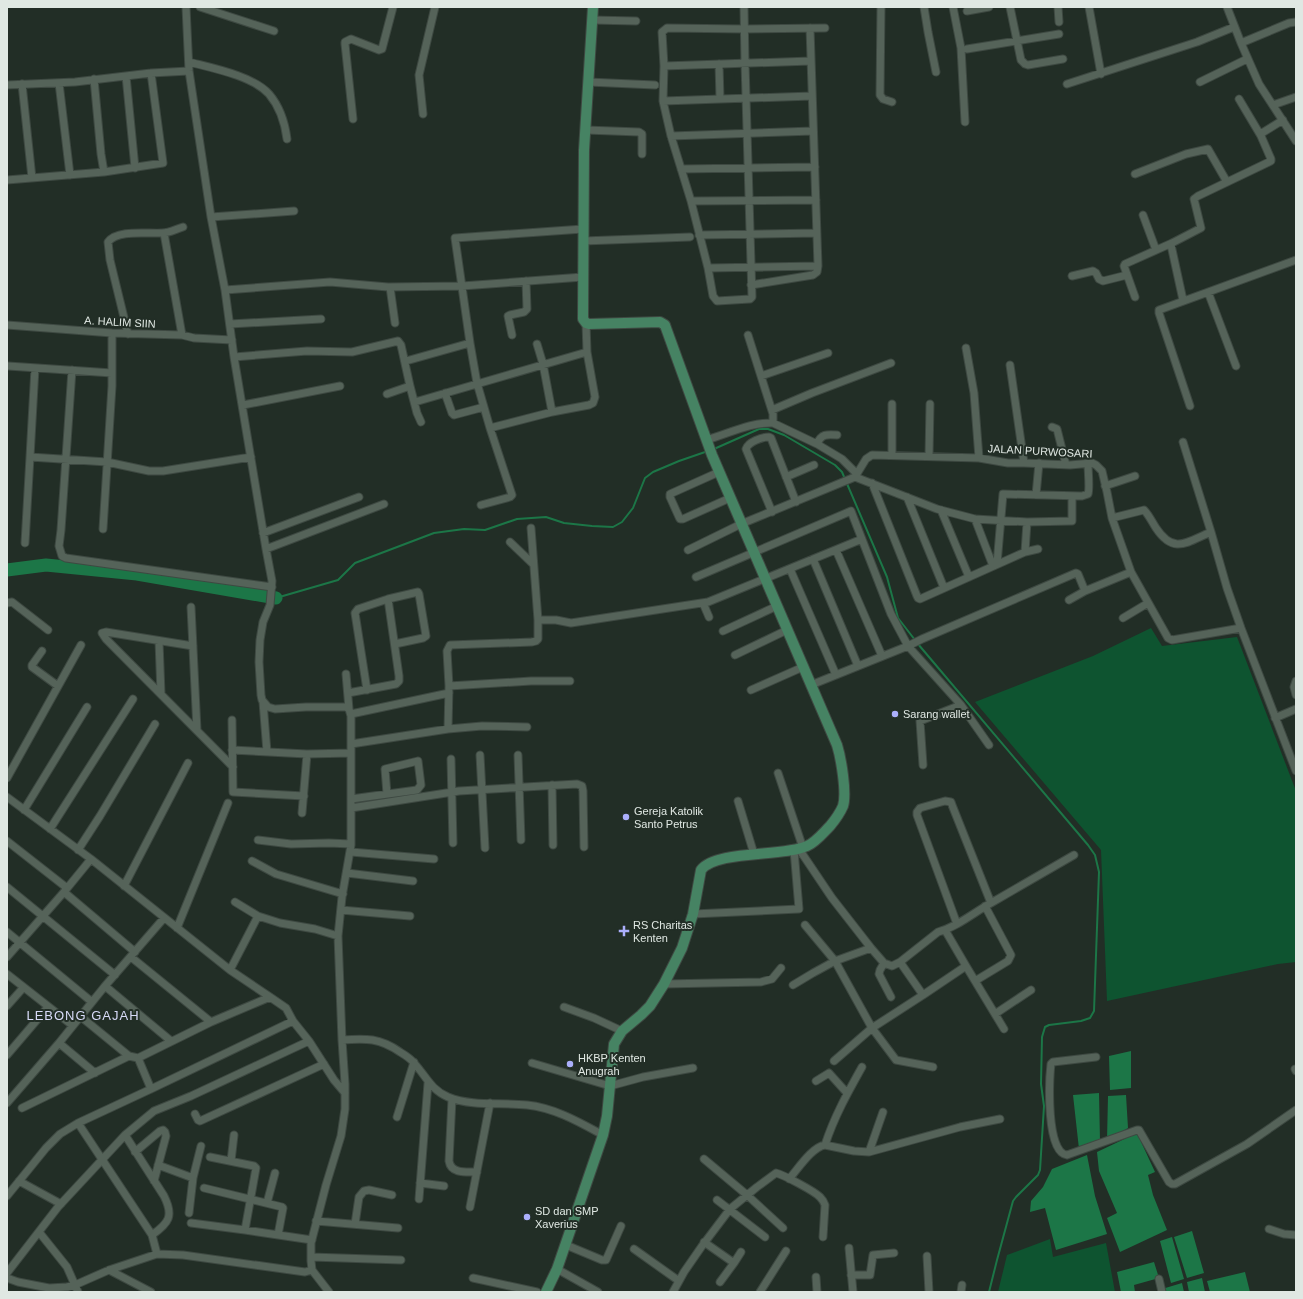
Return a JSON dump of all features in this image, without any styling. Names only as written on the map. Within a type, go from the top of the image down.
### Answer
[{"type":"street","points":[[186,7],[189,71],[211,217],[225,290],[234,357],[263,532],[272,573],[270,604],[263,622],[259,662],[267,752]]},
{"type":"street","points":[[200,7],[274,31]]},
{"type":"street","points":[[353,119],[345,44],[351,39],[379,50],[382,49],[393,7]]},
{"type":"street","points":[[423,114],[419,75],[435,7]]},
{"type":"street","points":[[546,1292],[566,1245],[604,1135],[614,1044],[622,1031],[646,1011],[664,984],[682,948],[693,914],[701,870],[704,866],[711,862],[754,854],[799,849],[815,841],[841,811],[844,802],[839,751],[706,441],[665,325],[660,322],[591,324],[586,322],[582,317],[586,130],[593,7]]},
{"type":"street","points":[[744,7],[744,29],[750,234],[750,268],[752,295],[750,299],[717,301],[713,296],[708,268],[691,201],[671,136],[663,101],[664,66],[662,32],[667,28],[744,29],[825,28]]},
{"type":"street","points":[[880,7],[880,95],[892,102]]},
{"type":"street","points":[[924,7],[936,72]]},
{"type":"street","points":[[953,7],[961,48],[965,122]]},
{"type":"street","points":[[967,11],[989,7]]},
{"type":"street","points":[[1010,7],[1021,60],[1025,64],[1063,59]]},
{"type":"street","points":[[1058,7],[1059,22]]},
{"type":"street","points":[[1089,7],[1101,74]]},
{"type":"street","points":[[1227,7],[1240,43],[1259,84],[1296,141]]},
{"type":"street","points":[[592,20],[636,21]]},
{"type":"street","points":[[1240,43],[1289,23],[1296,22]]},
{"type":"street","points":[[751,285],[813,275],[817,272],[810,28]]},
{"type":"street","points":[[1067,84],[1197,42],[1234,28]]},
{"type":"street","points":[[967,49],[1059,34]]},
{"type":"street","points":[[1200,82],[1248,60]]},
{"type":"street","points":[[189,62],[242,77],[263,88],[269,93],[279,110],[286,128],[288,139]]},
{"type":"street","points":[[664,66],[811,62]]},
{"type":"street","points":[[719,64],[720,99]]},
{"type":"street","points":[[7,85],[94,80],[151,73],[189,71]]},
{"type":"street","points":[[7,180],[104,172],[161,164],[164,161],[151,73]]},
{"type":"street","points":[[126,76],[135,168]]},
{"type":"street","points":[[94,80],[104,172]]},
{"type":"street","points":[[59,82],[70,175]]},
{"type":"street","points":[[588,82],[655,85]]},
{"type":"street","points":[[22,84],[32,178]]},
{"type":"street","points":[[663,101],[812,96]]},
{"type":"street","points":[[1273,106],[1296,97]]},
{"type":"street","points":[[1135,297],[1124,266],[1125,264],[1202,228],[1194,199],[1271,161],[1261,136],[1239,99]]},
{"type":"street","points":[[1261,136],[1283,120]]},
{"type":"street","points":[[586,130],[640,132],[642,134],[642,154]]},
{"type":"street","points":[[671,136],[813,131]]},
{"type":"street","points":[[1135,174],[1186,154],[1208,149],[1227,182]]},
{"type":"street","points":[[682,169],[814,166]]},
{"type":"street","points":[[691,201],[816,200]]},
{"type":"street","points":[[211,217],[294,211]]},
{"type":"street","points":[[1143,215],[1156,250]]},
{"type":"street","points":[[128,334],[110,260],[108,242],[110,239],[124,234],[164,233],[183,227]]},
{"type":"street","points":[[481,505],[510,497],[512,495],[477,383],[455,239],[457,237],[583,229]]},
{"type":"street","points":[[164,233],[182,335]]},
{"type":"street","points":[[699,235],[817,233]]},
{"type":"street","points":[[583,241],[690,236]]},
{"type":"street","points":[[1172,243],[1183,300]]},
{"type":"street","points":[[1190,406],[1158,313],[1161,308],[1296,260]]},
{"type":"street","points":[[708,268],[818,266]]},
{"type":"street","points":[[1072,276],[1093,271],[1102,281],[1128,275]]},
{"type":"street","points":[[225,290],[330,282],[390,287],[462,286],[583,278]]},
{"type":"street","points":[[512,335],[508,316],[524,312],[527,309],[526,281]]},
{"type":"street","points":[[390,287],[395,323]]},
{"type":"street","points":[[1208,292],[1236,366]]},
{"type":"street","points":[[230,324],[321,319]]},
{"type":"street","points":[[490,428],[552,412],[589,405],[595,401],[587,352],[586,322]]},
{"type":"street","name":"A. HALIM SIIN","points":[[7,325],[128,334],[182,335],[194,338],[232,340]]},
{"type":"street","points":[[103,529],[112,373],[112,333]]},
{"type":"street","points":[[748,336],[772,410],[768,428],[796,502]]},
{"type":"street","points":[[234,357],[307,352],[352,352],[398,341],[401,344],[406,361],[410,386],[421,422]]},
{"type":"street","points":[[406,361],[470,343]]},
{"type":"street","points":[[537,344],[543,364],[552,412]]},
{"type":"street","points":[[966,348],[974,393],[979,458]]},
{"type":"street","points":[[415,402],[587,352]]},
{"type":"street","points":[[761,376],[828,353]]},
{"type":"street","points":[[772,410],[891,363]]},
{"type":"street","points":[[1010,365],[1024,464]]},
{"type":"street","points":[[8,366],[112,373]]},
{"type":"street","points":[[25,543],[35,368]]},
{"type":"street","points":[[72,370],[59,546],[62,556],[66,558],[272,588]]},
{"type":"street","points":[[243,405],[340,386]]},
{"type":"street","points":[[387,394],[410,386]]},
{"type":"street","points":[[445,393],[454,415],[484,407]]},
{"type":"street","points":[[892,404],[892,455]]},
{"type":"street","points":[[929,456],[930,404]]},
{"type":"street","points":[[706,441],[749,426],[768,428],[817,444],[842,459],[854,477],[941,510],[975,519],[1027,522],[1072,522],[1072,496]]},
{"type":"street","points":[[1052,426],[1057,429],[1066,465]]},
{"type":"street","points":[[768,428],[748,445],[746,449],[772,512]]},
{"type":"street","points":[[817,444],[823,435],[837,434]]},
{"type":"street","points":[[1183,442],[1226,584],[1241,628],[1296,771]]},
{"type":"street","name":"JALAN PURWOSARI","points":[[854,477],[866,459],[872,455],[979,458],[1024,464],[1039,463],[1066,465],[1092,463],[1102,471],[1112,518],[1131,572],[1168,638],[1170,640],[1241,628]]},
{"type":"street","points":[[30,457],[107,462],[150,471],[163,471],[251,457]]},
{"type":"street","points":[[1036,495],[1039,463]]},
{"type":"street","points":[[995,493],[1082,496],[1088,494],[1089,491],[1088,464]]},
{"type":"street","points":[[786,477],[814,465]]},
{"type":"street","points":[[719,472],[670,495],[678,518],[681,519],[730,498]]},
{"type":"street","points":[[1106,486],[1135,476]]},
{"type":"street","points":[[688,550],[741,524],[854,477]]},
{"type":"street","points":[[872,484],[918,598],[920,599],[1025,552],[1038,549]]},
{"type":"street","points":[[995,565],[1003,494]]},
{"type":"street","points":[[263,532],[359,497]]},
{"type":"street","points":[[907,497],[944,588]]},
{"type":"street","points":[[266,549],[384,504]]},
{"type":"street","points":[[941,510],[969,577]]},
{"type":"street","points":[[1112,518],[1144,510],[1163,538],[1178,545],[1211,532]]},
{"type":"street","points":[[696,577],[851,511],[891,614],[910,645],[961,705],[989,745]]},
{"type":"street","points":[[975,519],[995,565]]},
{"type":"street","points":[[1025,552],[1027,522]]},
{"type":"street","points":[[448,728],[449,690],[447,651],[450,645],[536,641],[539,637],[531,528]]},
{"type":"street","points":[[538,620],[571,622],[712,601],[862,540]]},
{"type":"street","points":[[510,542],[533,564]]},
{"type":"street","points":[[836,550],[882,656]]},
{"type":"street","points":[[813,559],[858,666]]},
{"type":"street","points":[[790,570],[836,675]]},
{"type":"street","points":[[1069,600],[1085,591],[1131,572]]},
{"type":"street","points":[[811,685],[910,645],[1076,573],[1078,574],[1085,591]]},
{"type":"street","points":[[367,690],[355,613],[358,609],[388,599],[418,592],[425,637],[395,644]]},
{"type":"street","points":[[348,693],[398,682],[399,676],[388,599]]},
{"type":"street","points":[[7,603],[12,602],[48,630]]},
{"type":"street","points":[[703,603],[709,617]]},
{"type":"street","points":[[1123,618],[1148,603]]},
{"type":"street","points":[[723,631],[777,606]]},
{"type":"street","points":[[191,607],[197,730]]},
{"type":"street","points":[[736,655],[787,630]]},
{"type":"street","points":[[193,646],[106,632],[102,633],[106,639],[233,767]]},
{"type":"street","points":[[159,641],[161,694]]},
{"type":"street","points":[[7,778],[81,645]]},
{"type":"street","points":[[42,651],[32,667],[58,686]]},
{"type":"street","points":[[751,690],[803,667]]},
{"type":"street","points":[[329,1292],[312,1270],[311,1257],[312,1240],[316,1221],[342,1129],[345,1109],[338,936],[351,848],[351,744],[350,712],[346,674]]},
{"type":"street","points":[[350,712],[449,690],[531,681],[570,681]]},
{"type":"street","points":[[1296,681],[1294,686],[1296,695]]},
{"type":"street","points":[[50,829],[133,699]]},
{"type":"street","points":[[263,702],[268,707],[275,710],[344,707],[350,712]]},
{"type":"street","points":[[923,765],[920,721],[961,705]]},
{"type":"street","points":[[24,810],[87,708]]},
{"type":"street","points":[[1275,718],[1296,709]]},
{"type":"street","points":[[232,720],[233,792],[304,796]]},
{"type":"street","points":[[78,850],[155,724]]},
{"type":"street","points":[[351,744],[448,728],[482,726],[527,727]]},
{"type":"street","points":[[232,750],[307,754],[351,753]]},
{"type":"street","points":[[302,813],[307,754]]},
{"type":"street","points":[[480,755],[485,848]]},
{"type":"street","points":[[518,755],[521,840]]},
{"type":"street","points":[[451,759],[453,843]]},
{"type":"street","points":[[351,799],[416,790],[419,789],[421,785],[418,761],[385,769],[387,794]]},
{"type":"street","points":[[124,886],[188,763]]},
{"type":"street","points":[[693,914],[799,909],[799,849],[778,772]]},
{"type":"street","points":[[351,808],[451,793],[577,784],[582,786],[583,791],[584,847]]},
{"type":"street","points":[[552,785],[553,845]]},
{"type":"street","points":[[7,797],[91,859],[230,970],[285,1007],[293,1021],[309,1041],[345,1093]]},
{"type":"street","points":[[957,924],[917,816],[917,812],[920,808],[945,800],[951,802],[988,905],[1011,955],[1008,961],[975,981]]},
{"type":"street","points":[[738,801],[754,854]]},
{"type":"street","points":[[177,928],[228,803]]},
{"type":"street","points":[[258,840],[291,844],[329,843],[351,848],[434,859]]},
{"type":"street","points":[[7,841],[65,890],[133,955],[211,1022]]},
{"type":"street","points":[[799,849],[832,898],[871,948],[884,963],[892,966],[900,962],[938,932],[957,924],[1074,855]]},
{"type":"street","points":[[7,956],[91,859]]},
{"type":"street","points":[[252,861],[283,876],[343,894]]},
{"type":"street","points":[[347,873],[413,881]]},
{"type":"street","points":[[7,887],[115,975]]},
{"type":"street","points":[[235,902],[258,916],[280,923],[315,929],[338,936]]},
{"type":"street","points":[[341,910],[410,916]]},
{"type":"street","points":[[230,970],[258,916]]},
{"type":"street","points":[[7,1103],[164,918]]},
{"type":"street","points":[[805,925],[835,962],[872,1028],[896,1060],[933,1067]]},
{"type":"street","points":[[945,930],[1004,1029]]},
{"type":"street","points":[[7,932],[92,1002]]},
{"type":"street","points":[[793,986],[813,973],[835,962],[871,948]]},
{"type":"street","points":[[900,962],[923,995]]},
{"type":"street","points":[[884,963],[879,974],[891,996]]},
{"type":"street","points":[[834,1061],[872,1028],[966,966]]},
{"type":"street","points":[[664,984],[761,982],[772,979],[781,968]]},
{"type":"street","points":[[7,974],[72,1025]]},
{"type":"street","points":[[105,986],[171,1042]]},
{"type":"street","points":[[7,1006],[23,988]]},
{"type":"street","points":[[995,1014],[1031,990]]},
{"type":"street","points":[[80,1016],[129,1056],[138,1058],[211,1022],[270,998]]},
{"type":"street","points":[[7,1055],[48,1007]]},
{"type":"street","points":[[564,1007],[594,1018],[622,1031]]},
{"type":"street","points":[[7,1196],[60,1134],[78,1123],[293,1021]]},
{"type":"street","points":[[342,1040],[364,1038],[376,1040],[398,1050],[414,1062],[428,1083],[439,1093],[452,1099],[475,1103],[513,1104],[545,1108],[604,1135]]},
{"type":"street","points":[[7,1273],[61,1204],[125,1135],[157,1109],[191,1096],[309,1041]]},
{"type":"street","points":[[59,1043],[95,1073]]},
{"type":"street","points":[[22,1108],[129,1056]]},
{"type":"street","points":[[1096,1057],[1053,1062],[1051,1064],[1049,1081],[1052,1134],[1060,1152],[1063,1155],[1067,1155],[1139,1130],[1169,1182],[1175,1184],[1247,1144],[1296,1110]]},
{"type":"street","points":[[138,1058],[151,1089]]},
{"type":"street","points":[[397,1117],[414,1062]]},
{"type":"street","points":[[532,1063],[610,1086],[656,1074],[693,1068]]},
{"type":"street","points":[[196,1114],[198,1120],[200,1121],[324,1064]]},
{"type":"street","points":[[825,1144],[831,1126],[862,1066]]},
{"type":"street","points":[[816,1081],[829,1073],[847,1093]]},
{"type":"street","points":[[419,1199],[428,1083]]},
{"type":"street","points":[[452,1099],[448,1161],[449,1166],[456,1171],[477,1172]]},
{"type":"street","points":[[470,1208],[490,1104]]},
{"type":"street","points":[[869,1152],[883,1112]]},
{"type":"street","points":[[790,1179],[808,1156],[817,1148],[825,1144],[854,1152],[869,1152],[960,1126],[1000,1119]]},
{"type":"street","points":[[78,1123],[152,1235],[157,1254]]},
{"type":"street","points":[[135,1152],[160,1131],[164,1131],[166,1136],[154,1181]]},
{"type":"street","points":[[125,1135],[167,1202],[167,1222],[152,1235]]},
{"type":"street","points":[[231,1161],[234,1135]]},
{"type":"street","points":[[189,1213],[193,1178],[201,1146]]},
{"type":"street","points":[[210,1157],[254,1166],[256,1168],[245,1230]]},
{"type":"street","points":[[704,1159],[747,1195],[782,1228]]},
{"type":"street","points":[[158,1165],[193,1178]]},
{"type":"street","points":[[268,1203],[275,1173]]},
{"type":"street","points":[[673,1292],[704,1242],[730,1209],[776,1173],[817,1194],[824,1201],[823,1237]]},
{"type":"street","points":[[19,1181],[61,1204]]},
{"type":"street","points":[[420,1183],[444,1186]]},
{"type":"street","points":[[204,1188],[282,1207],[278,1235]]},
{"type":"street","points":[[355,1224],[359,1197],[361,1193],[369,1190],[392,1195]]},
{"type":"street","points":[[717,1200],[764,1237]]},
{"type":"street","points":[[316,1221],[398,1228]]},
{"type":"street","points":[[191,1223],[312,1240]]},
{"type":"street","points":[[566,1245],[602,1260],[606,1260],[621,1226]]},
{"type":"street","points":[[1269,1229],[1284,1234],[1296,1235]]},
{"type":"street","points":[[39,1232],[67,1266],[76,1288]]},
{"type":"street","points":[[704,1242],[734,1263]]},
{"type":"street","points":[[848,1248],[853,1292]]},
{"type":"street","points":[[634,1249],[679,1281]]},
{"type":"street","points":[[760,1292],[786,1251]]},
{"type":"street","points":[[720,1282],[741,1252]]},
{"type":"street","points":[[850,1275],[870,1275],[873,1255],[894,1252]]},
{"type":"street","points":[[7,1278],[18,1282],[49,1288],[76,1288],[109,1270],[157,1254],[305,1272],[312,1270]]},
{"type":"street","points":[[927,1256],[929,1292]]},
{"type":"street","points":[[311,1257],[401,1260]]},
{"type":"street","points":[[557,1269],[598,1292]]},
{"type":"street","points":[[109,1270],[150,1292]]},
{"type":"street","points":[[816,1277],[817,1292]]},
{"type":"street","points":[[473,1278],[537,1292]]},
{"type":"street","points":[[1159,1280],[1162,1292]]},
{"type":"shaded area","points":[[1151,628],[1162,646],[1237,637],[1296,791],[1296,962],[1278,964],[1107,1001],[1101,850],[975,702],[1093,656]]},
{"type":"shaded area","points":[[1131,1051],[1131,1088],[1110,1090],[1109,1056]]},
{"type":"shaded area","points":[[1099,1093],[1100,1141],[1079,1149],[1073,1095]]},
{"type":"shaded area","points":[[1126,1095],[1128,1128],[1107,1140],[1108,1096]]},
{"type":"shaded area","points":[[1137,1133],[1155,1172],[1148,1175],[1153,1195],[1167,1230],[1120,1252],[1107,1218],[1117,1213],[1099,1171],[1097,1152]]},
{"type":"shaded area","points":[[1087,1155],[1095,1196],[1107,1234],[1056,1250],[1045,1208],[1030,1212],[1031,1201],[1043,1187],[1052,1169]]},
{"type":"shaded area","points":[[1192,1231],[1204,1273],[1187,1278],[1174,1237]]},
{"type":"shaded area","points":[[1172,1237],[1184,1279],[1171,1283],[1160,1241]]},
{"type":"shaded area","points":[[1050,1239],[1053,1257],[1106,1243],[1115,1292],[998,1292],[1007,1255]]},
{"type":"shaded area","points":[[1154,1262],[1159,1278],[1134,1285],[1135,1292],[1121,1292],[1117,1272]]},
{"type":"shaded area","points":[[1245,1272],[1250,1292],[1210,1292],[1207,1281]]},
{"type":"shaded area","points":[[1202,1278],[1205,1292],[1189,1292],[1187,1282]]},
{"type":"shaded area","points":[[1182,1283],[1184,1292],[1163,1292],[1162,1289]]},
{"type":"waterway","points":[[714,449],[759,429],[768,429],[784,435],[835,465],[842,472],[887,577],[898,618],[915,640]]},
{"type":"waterway","points":[[276,598],[338,580],[355,563],[434,533],[464,529],[485,530],[517,519],[546,517],[564,523],[613,527],[622,522],[633,508],[645,478],[653,472],[708,451]]},
{"type":"waterway","points":[[7,570],[46,565],[137,574],[276,598]]},
{"type":"waterway","points":[[918,644],[1088,845],[1095,855],[1099,872],[1094,1011],[1090,1018],[1081,1021],[1049,1025],[1045,1027],[1042,1037],[1041,1084],[1044,1106],[1040,1170],[1038,1175],[1013,1201],[989,1292]]},
{"type":"place","name":"Sarang wallet","points":[[895,714]]},
{"type":"place","name":"Gereja Katolik Santo Petrus","points":[[626,817]]},
{"type":"place","name":"RS Charitas Kenten","points":[[624,931]]},
{"type":"place","name":"HKBP Kenten Anugrah","points":[[570,1064]]},
{"type":"place","name":"SD dan SMP Xaverius","points":[[527,1217]]},
{"type":"district","name":"LEBONG GAJAH","points":[[83,1015]]}]
